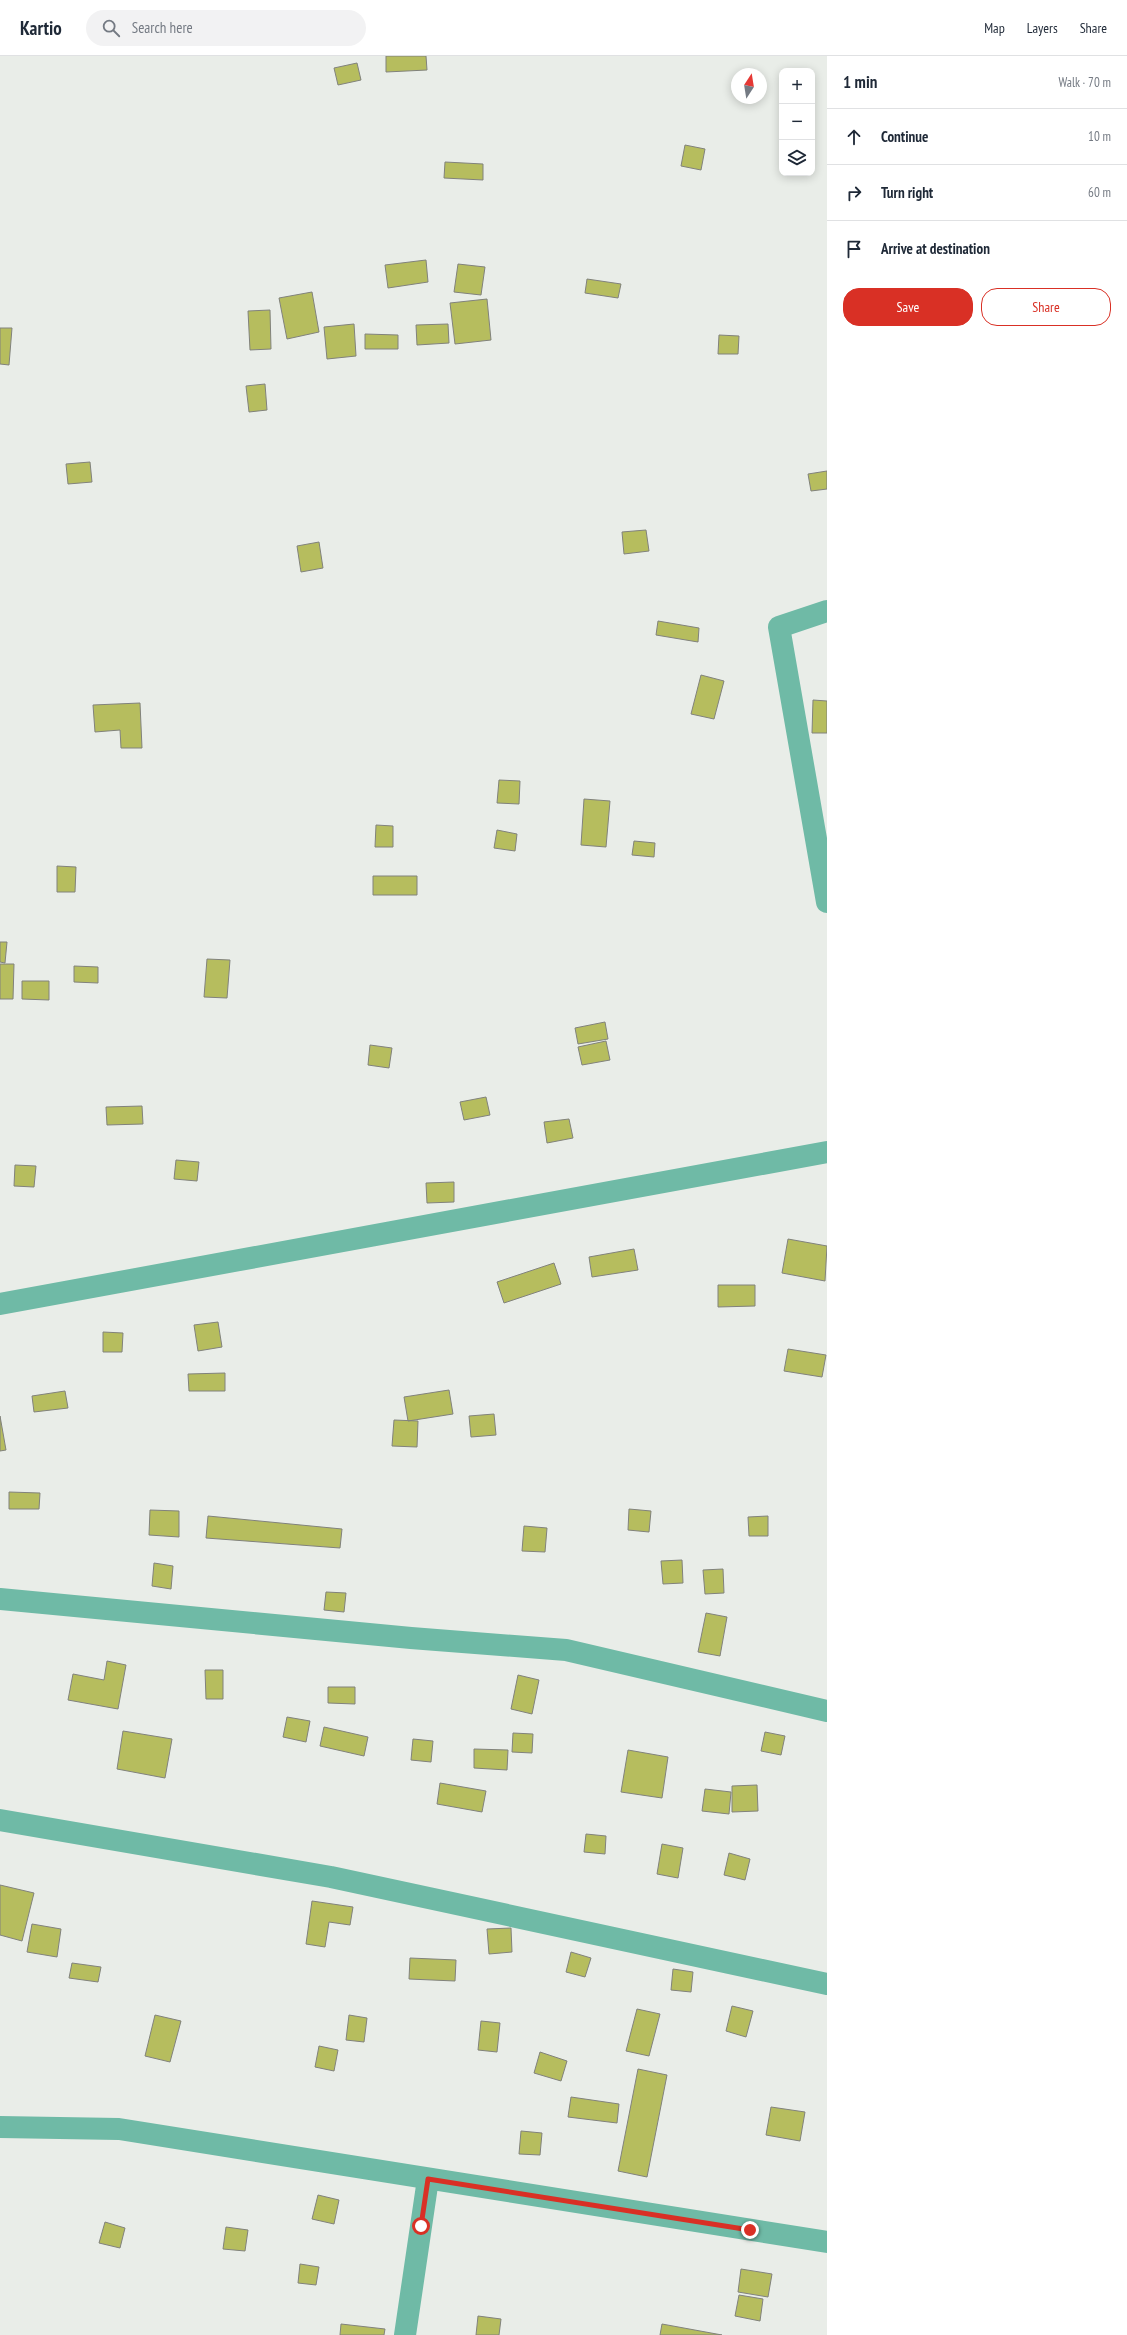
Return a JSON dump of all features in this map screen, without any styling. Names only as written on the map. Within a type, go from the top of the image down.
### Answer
[{"type":"street","points":[[827,612],[779,627],[827,902]]},
{"type":"street","points":[[0,1304],[827,1152]]},
{"type":"street","points":[[0,1599],[411,1638],[566,1650],[827,1711]]},
{"type":"street","points":[[0,1820],[331,1877],[827,1984]]},
{"type":"street","points":[[0,2127],[120,2129],[827,2242]]},
{"type":"street","points":[[405,2335],[428,2179]]},
{"type":"building","points":[[386,56],[426,56],[427,70],[386,72]]},
{"type":"building","points":[[357,63],[361,80],[338,85],[334,68]]},
{"type":"building","points":[[685,145],[705,149],[701,170],[681,166]]},
{"type":"building","points":[[445,162],[483,164],[483,180],[444,178]]},
{"type":"building","points":[[426,260],[428,282],[388,288],[385,265]]},
{"type":"building","points":[[458,264],[485,267],[481,295],[454,292]]},
{"type":"building","points":[[587,279],[621,284],[618,298],[585,293]]},
{"type":"building","points":[[312,292],[319,332],[287,339],[279,298]]},
{"type":"building","points":[[487,299],[491,340],[455,344],[450,303]]},
{"type":"building","points":[[270,310],[271,349],[250,350],[248,311]]},
{"type":"building","points":[[354,324],[356,356],[327,359],[324,327]]},
{"type":"building","points":[[448,324],[449,343],[417,345],[416,325]]},
{"type":"building","points":[[0,328],[12,328],[9,365],[0,364]]},
{"type":"building","points":[[365,334],[398,335],[398,349],[365,349]]},
{"type":"building","points":[[719,335],[739,336],[738,354],[718,354]]},
{"type":"building","points":[[265,384],[267,410],[249,412],[246,386]]},
{"type":"building","points":[[90,462],[92,482],[68,484],[66,464]]},
{"type":"building","points":[[827,471],[827,489],[811,491],[808,474]]},
{"type":"building","points":[[646,530],[649,551],[624,554],[622,532]]},
{"type":"building","points":[[319,542],[323,568],[301,572],[297,546]]},
{"type":"building","points":[[658,621],[699,628],[698,642],[656,635]]},
{"type":"building","points":[[701,675],[724,681],[714,719],[691,714]]},
{"type":"building","points":[[813,700],[827,701],[827,733],[812,733]]},
{"type":"building","points":[[140,703],[142,748],[121,748],[120,730],[95,732],[93,705]]},
{"type":"building","points":[[499,780],[520,781],[519,804],[497,803]]},
{"type":"building","points":[[584,799],[610,801],[606,847],[581,845]]},
{"type":"building","points":[[376,825],[393,826],[393,847],[375,847]]},
{"type":"building","points":[[497,830],[517,834],[515,851],[494,848]]},
{"type":"building","points":[[634,841],[655,843],[654,857],[632,855]]},
{"type":"building","points":[[57,866],[76,867],[75,892],[57,892]]},
{"type":"building","points":[[373,876],[417,876],[417,895],[373,895]]},
{"type":"building","points":[[0,942],[7,942],[5,963],[0,962]]},
{"type":"building","points":[[207,959],[230,960],[227,998],[204,997]]},
{"type":"building","points":[[0,964],[14,964],[13,999],[0,999]]},
{"type":"building","points":[[74,966],[98,967],[98,983],[74,982]]},
{"type":"building","points":[[22,981],[49,981],[49,1000],[22,999]]},
{"type":"building","points":[[605,1022],[608,1039],[578,1044],[575,1028]]},
{"type":"building","points":[[606,1041],[610,1060],[582,1065],[578,1047]]},
{"type":"building","points":[[370,1045],[392,1048],[389,1068],[368,1065]]},
{"type":"building","points":[[486,1097],[490,1115],[464,1120],[460,1102]]},
{"type":"building","points":[[142,1106],[143,1124],[107,1125],[106,1107]]},
{"type":"building","points":[[569,1119],[573,1138],[547,1143],[544,1122]]},
{"type":"building","points":[[176,1160],[199,1162],[197,1181],[174,1179]]},
{"type":"building","points":[[15,1165],[36,1166],[34,1187],[14,1186]]},
{"type":"building","points":[[454,1182],[454,1202],[427,1203],[426,1183]]},
{"type":"building","points":[[788,1239],[827,1246],[825,1281],[782,1273]]},
{"type":"building","points":[[634,1249],[638,1270],[592,1277],[589,1257]]},
{"type":"building","points":[[554,1263],[561,1284],[504,1303],[497,1282]]},
{"type":"building","points":[[718,1285],[755,1285],[755,1306],[718,1307]]},
{"type":"building","points":[[218,1322],[222,1347],[198,1351],[194,1325]]},
{"type":"building","points":[[103,1332],[123,1333],[122,1352],[103,1352]]},
{"type":"building","points":[[788,1349],[826,1355],[822,1377],[784,1371]]},
{"type":"building","points":[[225,1373],[225,1391],[189,1391],[188,1374]]},
{"type":"building","points":[[449,1390],[453,1414],[408,1421],[404,1397]]},
{"type":"building","points":[[65,1391],[68,1408],[34,1412],[32,1396]]},
{"type":"building","points":[[494,1414],[496,1435],[471,1437],[469,1416]]},
{"type":"building","points":[[0,1416],[6,1450],[0,1451]]},
{"type":"building","points":[[394,1420],[418,1421],[417,1447],[392,1446]]},
{"type":"building","points":[[9,1492],[40,1493],[39,1509],[9,1509]]},
{"type":"building","points":[[629,1509],[651,1511],[649,1532],[628,1530]]},
{"type":"building","points":[[150,1510],[179,1511],[179,1537],[149,1535]]},
{"type":"building","points":[[208,1516],[342,1529],[340,1548],[206,1538]]},
{"type":"building","points":[[768,1516],[768,1536],[749,1536],[748,1517]]},
{"type":"building","points":[[524,1526],[547,1528],[545,1552],[522,1551]]},
{"type":"building","points":[[682,1560],[683,1583],[663,1584],[661,1561]]},
{"type":"building","points":[[154,1563],[173,1566],[171,1589],[152,1586]]},
{"type":"building","points":[[723,1569],[724,1593],[705,1594],[703,1570]]},
{"type":"building","points":[[326,1592],[346,1593],[344,1612],[324,1610]]},
{"type":"building","points":[[706,1613],[727,1617],[720,1656],[698,1652]]},
{"type":"building","points":[[107,1661],[126,1665],[118,1709],[68,1700],[73,1674],[104,1680]]},
{"type":"building","points":[[205,1670],[223,1670],[223,1699],[206,1699]]},
{"type":"building","points":[[518,1675],[539,1680],[532,1714],[511,1709]]},
{"type":"building","points":[[328,1687],[355,1687],[355,1704],[328,1703]]},
{"type":"building","points":[[287,1717],[310,1721],[306,1742],[283,1737]]},
{"type":"building","points":[[324,1727],[368,1737],[364,1756],[320,1746]]},
{"type":"building","points":[[123,1731],[172,1739],[165,1778],[117,1769]]},
{"type":"building","points":[[765,1732],[785,1736],[781,1755],[761,1751]]},
{"type":"building","points":[[513,1733],[533,1734],[532,1753],[512,1752]]},
{"type":"building","points":[[413,1739],[433,1741],[431,1762],[411,1760]]},
{"type":"building","points":[[474,1749],[508,1750],[507,1770],[474,1768]]},
{"type":"building","points":[[628,1750],[668,1757],[662,1798],[621,1792]]},
{"type":"building","points":[[440,1783],[486,1791],[482,1812],[437,1804]]},
{"type":"building","points":[[757,1785],[758,1811],[732,1812],[732,1786]]},
{"type":"building","points":[[705,1789],[731,1792],[729,1814],[702,1811]]},
{"type":"building","points":[[586,1834],[606,1836],[605,1854],[584,1852]]},
{"type":"building","points":[[662,1844],[683,1848],[678,1878],[657,1874]]},
{"type":"building","points":[[729,1853],[750,1859],[745,1880],[724,1875]]},
{"type":"building","points":[[0,1885],[34,1893],[22,1941],[0,1935]]},
{"type":"building","points":[[312,1901],[353,1907],[350,1925],[329,1922],[325,1947],[306,1944]]},
{"type":"building","points":[[32,1924],[61,1929],[57,1957],[27,1952]]},
{"type":"building","points":[[511,1928],[512,1952],[489,1954],[487,1929]]},
{"type":"building","points":[[571,1952],[591,1958],[585,1977],[566,1972]]},
{"type":"building","points":[[410,1958],[456,1960],[455,1981],[409,1979]]},
{"type":"building","points":[[72,1963],[101,1967],[98,1982],[69,1978]]},
{"type":"building","points":[[673,1969],[693,1972],[691,1992],[671,1990]]},
{"type":"building","points":[[732,2006],[753,2011],[746,2037],[726,2031]]},
{"type":"building","points":[[637,2009],[660,2014],[649,2056],[626,2051]]},
{"type":"building","points":[[155,2015],[181,2021],[170,2062],[145,2056]]},
{"type":"building","points":[[349,2015],[367,2018],[364,2042],[346,2040]]},
{"type":"building","points":[[481,2021],[500,2023],[497,2052],[478,2050]]},
{"type":"building","points":[[319,2046],[338,2050],[334,2071],[315,2067]]},
{"type":"building","points":[[540,2052],[567,2061],[561,2081],[534,2073]]},
{"type":"building","points":[[638,2069],[667,2075],[647,2177],[618,2171]]},
{"type":"building","points":[[571,2097],[619,2104],[617,2123],[568,2117]]},
{"type":"building","points":[[771,2107],[805,2112],[800,2141],[766,2135]]},
{"type":"building","points":[[521,2131],[542,2133],[540,2155],[519,2154]]},
{"type":"building","points":[[318,2195],[339,2200],[334,2224],[312,2219]]},
{"type":"building","points":[[105,2222],[125,2228],[120,2248],[99,2243]]},
{"type":"building","points":[[226,2227],[248,2230],[245,2251],[223,2249]]},
{"type":"building","points":[[300,2264],[319,2267],[316,2285],[298,2283]]},
{"type":"building","points":[[741,2269],[772,2274],[768,2297],[738,2292]]},
{"type":"building","points":[[739,2295],[763,2299],[760,2321],[735,2316]]},
{"type":"building","points":[[478,2316],[501,2319],[499,2335],[476,2335]]},
{"type":"building","points":[[341,2324],[385,2329],[384,2335],[340,2335]]},
{"type":"building","points":[[662,2324],[722,2335],[660,2335]]},
{"type":"route","points":[[421,2226],[428,2179],[750,2230]]}]
